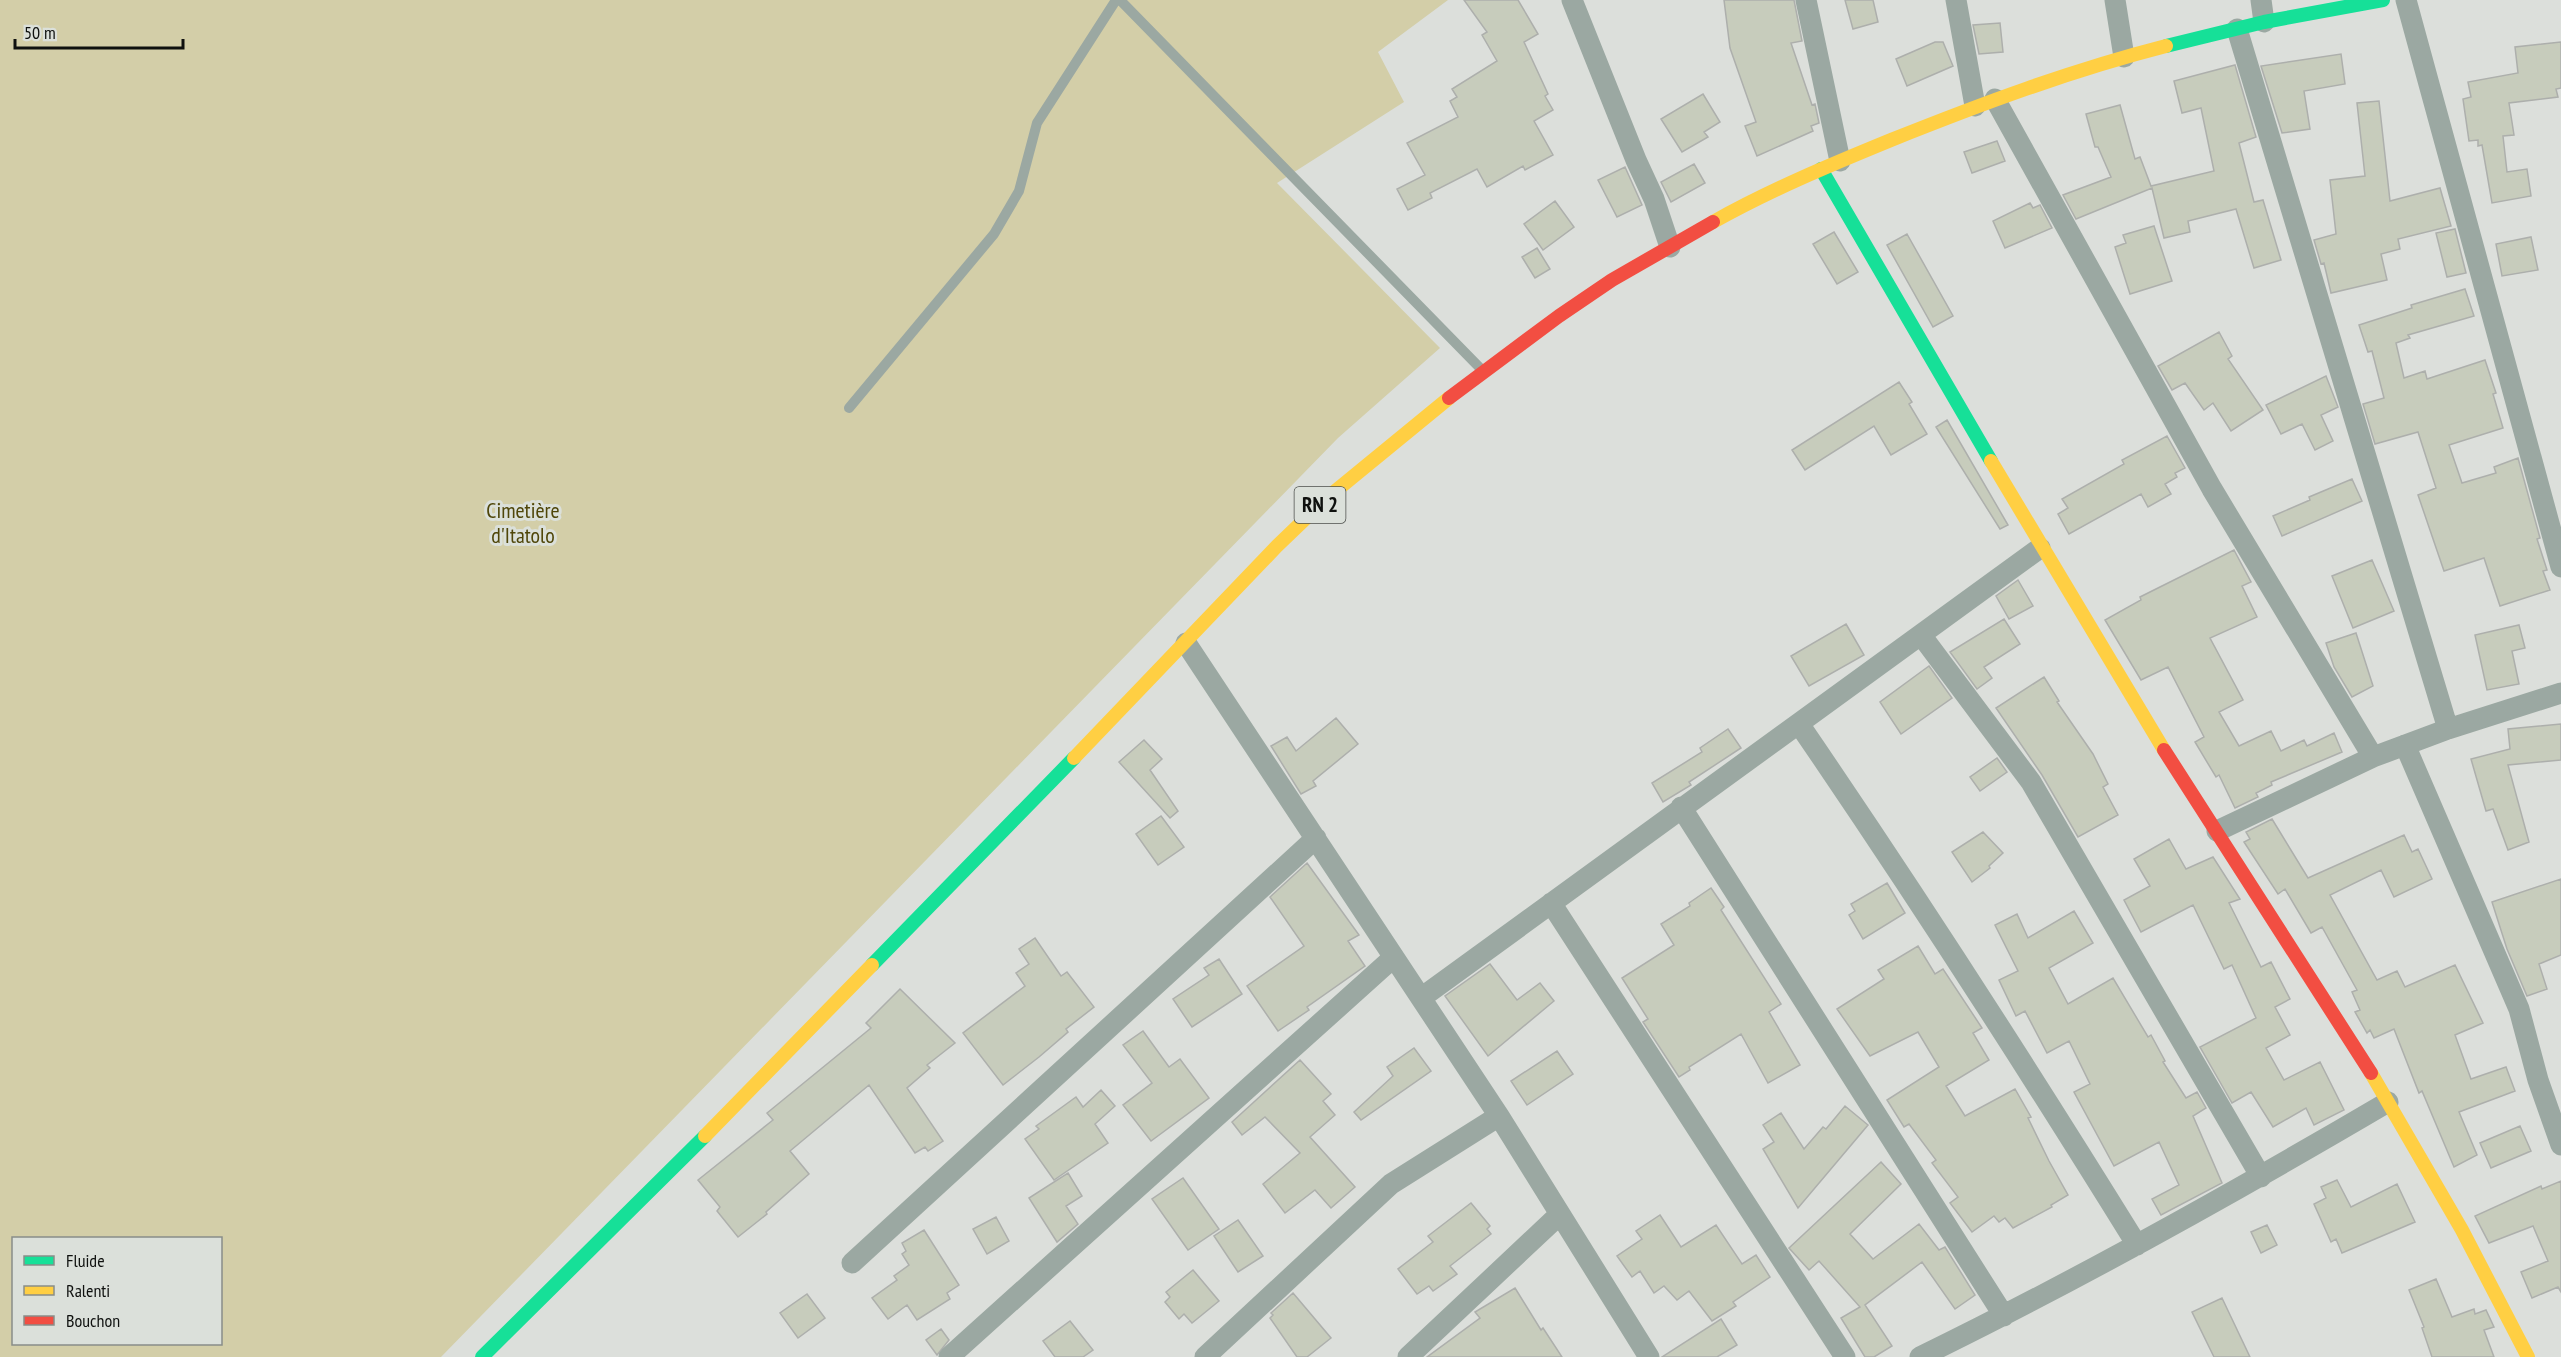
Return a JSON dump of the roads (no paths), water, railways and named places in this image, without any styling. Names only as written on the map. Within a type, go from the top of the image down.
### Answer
[{"type":"main road","name":"RN 2","points":[[483,1357],[652,1191],[1186,643],[1277,546],[1327,498],[1428,414],[1559,316],[1612,280],[1735,210],[1830,165],[1985,102],[2124,57],[2264,22],[2383,0]]},
{"type":"main road","points":[[1830,165],[2040,548],[2217,831],[2341,1023],[2498,1294],[2528,1357]]},
{"type":"street","points":[[1572,0],[1654,199],[1670,247]]},
{"type":"street","points":[[1806,0],[1830,165]]},
{"type":"street","points":[[1956,0],[1985,102],[2212,489],[2373,757]]},
{"type":"street","points":[[2115,0],[2124,57]]},
{"type":"street","points":[[2261,0],[2264,22]]},
{"type":"street","points":[[2406,0],[2561,567]]},
{"type":"street","points":[[2237,29],[2448,729]]},
{"type":"street","points":[[1421,998],[2040,548]]},
{"type":"street","points":[[1921,635],[2031,782],[2261,1177]]},
{"type":"street","points":[[1186,643],[1499,1116],[1649,1357]]},
{"type":"street","points":[[2217,831],[2373,757],[2448,729],[2561,693]]},
{"type":"street","points":[[1799,724],[1921,903],[2138,1245]]},
{"type":"street","points":[[2405,745],[2519,1009],[2538,1080],[2561,1145]]},
{"type":"street","points":[[1681,807],[2004,1316]]},
{"type":"street","points":[[852,1263],[1316,838]]},
{"type":"street","points":[[1551,903],[1845,1357]]},
{"type":"street","points":[[949,1357],[1394,957]]},
{"type":"street","points":[[1920,1357],[2004,1316],[2138,1245],[2261,1177],[2388,1102]]},
{"type":"street","points":[[1205,1357],[1391,1184],[1499,1116]]},
{"type":"street","points":[[1408,1357],[1559,1215]]},
{"type":"lane","points":[[849,408],[994,234],[1019,191],[1037,123],[1118,0],[1484,372]]},
{"type":"park label","name":"Cimetière d'Itatolo","points":[[523,522]]}]
